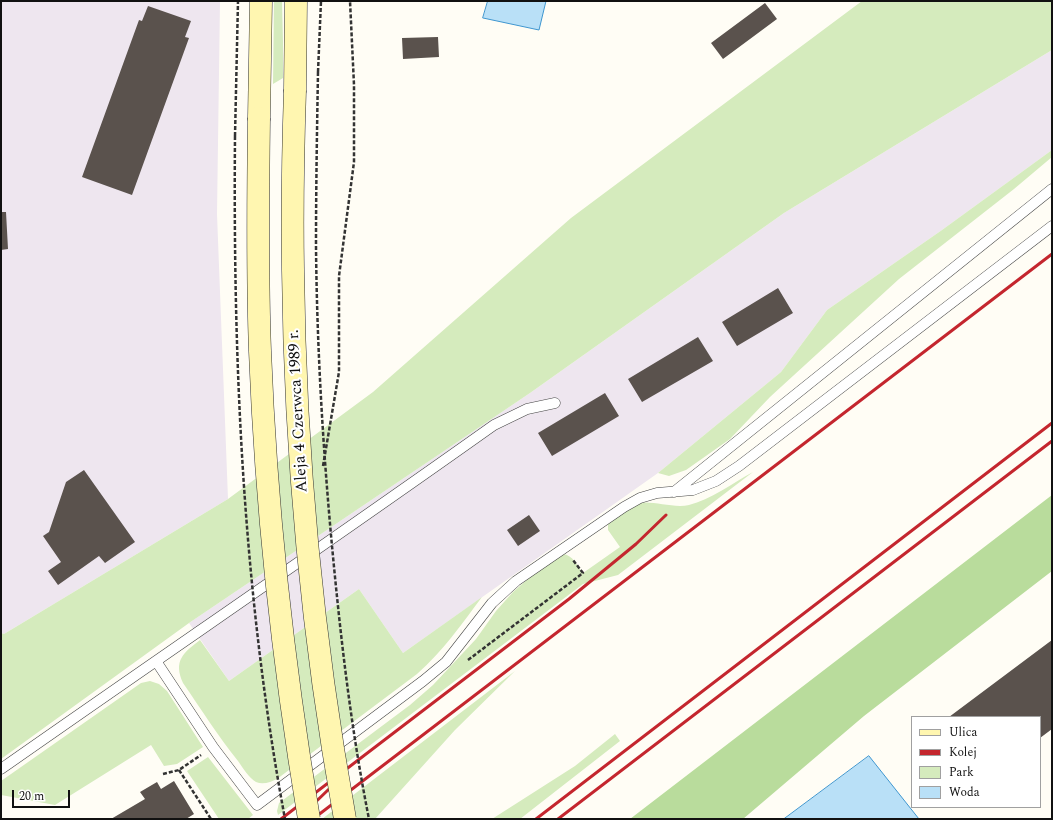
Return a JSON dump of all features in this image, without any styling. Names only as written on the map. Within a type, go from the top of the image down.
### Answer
[{"type":"main road","points":[[261,1],[258,279],[260,352],[267,484],[278,603],[288,681],[310,819]]},
{"type":"main road","name":"Aleja 4 Czerwca 1989 r.","points":[[296,1],[293,270],[295,364],[301,475],[313,605],[344,819]]},
{"type":"lane","points":[[674,492],[1052,189]]},
{"type":"lane","points":[[156,661],[213,747],[257,805],[423,681],[446,662],[492,603],[516,581],[624,507],[640,498],[657,494],[693,490],[710,483],[739,466],[1052,226]]},
{"type":"lane","points":[[1,769],[302,561],[500,421],[528,409],[555,403]]},
{"type":"path","points":[[235,136],[238,1]]},
{"type":"path","points":[[321,1],[318,72],[316,252],[323,434],[330,526],[344,663],[356,747],[369,819]]},
{"type":"path","points":[[321,475],[339,372],[340,276],[354,162],[354,85],[350,1]]},
{"type":"path","points":[[162,774],[179,770],[213,747]]},
{"type":"path","points":[[179,770],[212,819]]},
{"type":"shaded area","points":[[1,1],[220,1],[217,214],[228,499],[4,634],[1,633]]},
{"type":"shaded area","points":[[1052,50],[1052,150],[942,230],[827,310],[781,372],[658,473],[403,653],[359,589],[229,681],[189,623],[530,393],[784,213]]},
{"type":"green space","points":[[274,1],[282,1],[283,78],[273,84]]},
{"type":"green space","points":[[862,1],[1052,1],[1052,50],[784,213],[530,393],[189,623],[1,759],[1,633],[4,634],[228,499],[373,392],[571,218]]},
{"type":"green space","points":[[1052,150],[1052,157],[1014,189],[899,279],[770,397],[730,439],[686,470],[669,476],[658,473],[781,372],[827,310],[942,230]]},
{"type":"green space","points":[[753,472],[618,575],[583,584],[278,815],[277,811],[279,803],[410,705],[433,685],[476,639],[496,611],[513,592],[529,578],[563,554],[570,556],[583,573],[620,547],[608,530],[608,524],[636,504],[648,503],[683,506],[697,503]]},
{"type":"green space","points":[[1052,495],[1052,571],[864,716],[743,819],[630,819]]},
{"type":"green space","points":[[359,589],[403,653],[482,597],[444,646],[417,674],[277,779],[264,783],[256,782],[246,773],[183,683],[179,669],[181,658],[200,640],[229,681]]},
{"type":"green space","points":[[515,671],[455,730],[375,819],[322,819]]},
{"type":"green space","points":[[150,681],[159,684],[167,691],[203,747],[177,764],[164,766],[151,745],[55,805],[1,795],[1,781],[141,683]]},
{"type":"green space","points":[[615,734],[620,741],[520,819],[492,819],[575,766]]},
{"type":"green space","points":[[208,757],[253,815],[248,819],[219,819],[187,771]]},
{"type":"water","points":[[488,1],[546,1],[539,30],[483,18]]},
{"type":"water","points":[[869,756],[919,819],[784,819]]},
{"type":"building","points":[[765,3],[777,19],[723,59],[711,43]]},
{"type":"building","points":[[148,6],[191,21],[185,37],[189,38],[132,195],[82,177],[139,20],[142,21]]},
{"type":"building","points":[[438,37],[439,57],[403,59],[402,38]]},
{"type":"building","points":[[1,212],[6,212],[8,249],[1,250]]},
{"type":"building","points":[[778,288],[793,313],[737,346],[722,322]]},
{"type":"building","points":[[698,337],[713,361],[642,402],[628,379]]},
{"type":"building","points":[[605,393],[619,416],[552,456],[538,433]]},
{"type":"building","points":[[84,470],[135,542],[105,563],[99,556],[58,585],[48,571],[61,562],[43,536],[49,532],[66,482]]},
{"type":"building","points":[[529,515],[540,531],[518,546],[507,530]]},
{"type":"building","points":[[1052,640],[1052,729],[1041,737],[1041,716],[950,716]]},
{"type":"building","points":[[174,781],[194,814],[186,819],[111,819],[145,799],[140,792],[157,782],[161,789]]},
{"type":"railway","points":[[313,819],[1052,254]]},
{"type":"railway","points":[[536,819],[1052,423]]},
{"type":"railway","points":[[558,819],[1052,441]]},
{"type":"railway","points":[[281,819],[569,599],[636,544],[666,515]]},
{"type":"railway","points":[[298,819],[329,789]]}]
